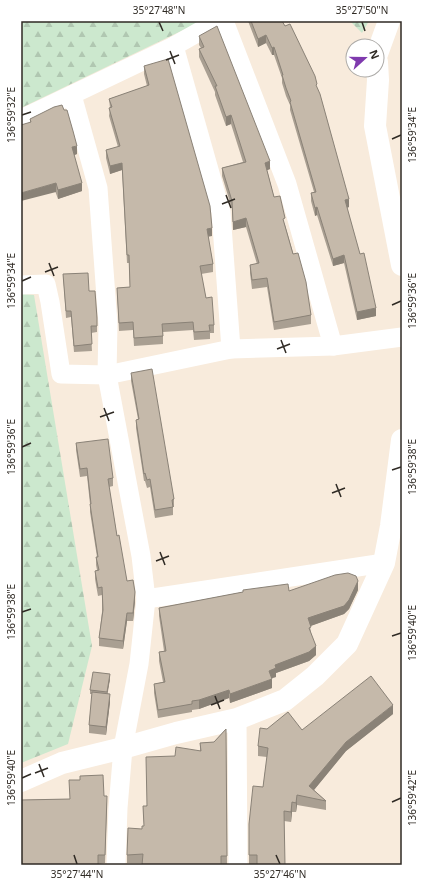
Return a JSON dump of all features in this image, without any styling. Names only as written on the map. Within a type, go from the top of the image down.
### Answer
[{"type":"street","points":[[21,119],[174,46],[218,21]]},
{"type":"street","points":[[224,21],[287,184],[333,346]]},
{"type":"street","points":[[383,38],[390,21]]},
{"type":"street","points":[[174,46],[222,212],[231,349]]},
{"type":"street","points":[[378,78],[375,126],[402,265]]},
{"type":"street","points":[[72,95],[98,188],[108,324],[107,375],[141,556],[146,599],[139,664],[123,748],[118,808],[116,865]]},
{"type":"street","points":[[21,285],[46,284],[61,374],[107,375],[231,349],[333,346],[402,337]]},
{"type":"street","points":[[21,781],[62,763],[176,733],[237,719],[285,700],[315,676],[347,644],[384,563],[391,526],[402,440]]},
{"type":"street","points":[[146,599],[384,563]]},
{"type":"street","points":[[237,719],[238,865]]},
{"type":"green space","points":[[21,21],[202,21],[21,108]]},
{"type":"green space","points":[[350,21],[369,21],[362,33]]},
{"type":"green space","points":[[21,294],[34,295],[92,646],[68,744],[21,763]]},
{"type":"building","points":[[251,21],[282,21],[285,26],[290,24],[315,76],[316,85],[320,94],[349,199],[345,200],[360,254],[364,253],[376,308],[357,312],[344,255],[333,259],[317,207],[315,208],[311,193],[316,192],[290,102],[291,101],[274,47],[272,48],[266,35],[258,39]]},
{"type":"building","points":[[217,26],[270,161],[265,163],[274,197],[280,196],[285,218],[283,219],[293,254],[298,253],[306,282],[311,315],[274,322],[267,278],[252,280],[250,265],[259,263],[246,218],[233,222],[232,201],[222,168],[246,162],[231,115],[226,117],[215,86],[217,86],[199,49],[204,47],[199,36]]},
{"type":"building","points":[[168,59],[210,206],[212,228],[207,229],[213,264],[200,266],[206,298],[212,297],[214,325],[209,325],[210,331],[194,332],[193,322],[162,324],[163,336],[134,338],[133,322],[119,323],[117,288],[130,287],[129,255],[127,255],[122,163],[110,166],[106,150],[120,146],[109,108],[112,107],[109,99],[149,85],[144,66]]},
{"type":"building","points":[[62,105],[64,110],[67,110],[77,146],[72,147],[82,183],[58,190],[56,183],[21,193],[21,125],[31,122],[30,119],[54,107]]},
{"type":"building","points":[[88,273],[89,291],[95,291],[97,326],[91,326],[92,344],[74,346],[71,311],[66,311],[63,274]]},
{"type":"building","points":[[152,369],[174,499],[172,500],[173,507],[155,510],[150,479],[147,480],[145,473],[144,474],[136,420],[139,419],[131,373]]},
{"type":"building","points":[[108,439],[113,478],[108,479],[117,536],[119,535],[127,581],[133,580],[135,592],[133,613],[127,613],[123,641],[99,638],[103,610],[102,587],[98,588],[95,571],[99,570],[96,557],[98,557],[90,504],[87,468],[80,469],[76,443]]},
{"type":"building","points":[[348,573],[356,576],[358,581],[349,600],[344,606],[308,618],[311,627],[309,628],[316,646],[309,652],[275,665],[276,668],[269,671],[272,679],[230,694],[229,690],[192,701],[192,704],[158,710],[154,684],[165,682],[159,652],[166,651],[159,608],[243,592],[243,590],[288,584],[289,591],[335,575]]},
{"type":"building","points":[[93,672],[110,674],[107,692],[90,690]]},
{"type":"building","points":[[371,676],[393,705],[346,742],[309,786],[326,801],[297,795],[296,803],[292,802],[291,812],[284,811],[285,865],[257,865],[257,855],[249,855],[249,824],[253,786],[263,787],[268,748],[258,746],[260,728],[267,729],[288,712],[302,730]]},
{"type":"building","points":[[92,692],[110,694],[106,727],[89,725]]},
{"type":"building","points":[[226,729],[227,856],[221,856],[221,865],[142,865],[143,854],[127,855],[128,828],[142,829],[142,826],[144,826],[143,806],[147,806],[146,757],[175,756],[176,747],[201,751],[200,743],[214,742]]},
{"type":"building","points":[[103,775],[104,796],[107,796],[105,855],[98,855],[98,865],[22,865],[21,800],[70,799],[69,780],[80,780],[80,776]]}]
